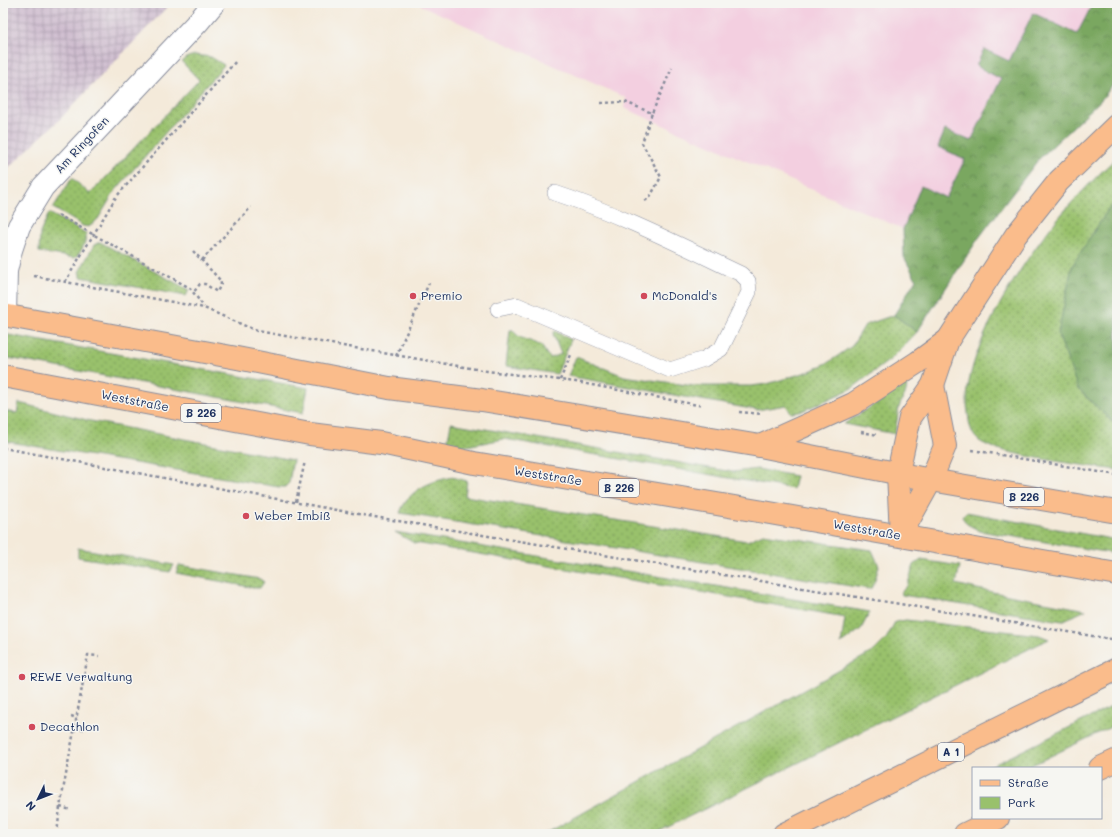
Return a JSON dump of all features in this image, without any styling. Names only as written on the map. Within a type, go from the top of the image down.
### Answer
[{"type":"main road","points":[[901,535],[898,473],[910,418],[933,385],[948,340],[1021,229],[1059,181],[1117,124]]},
{"type":"main road","name":"B 226","points":[[4,316],[237,358],[389,388],[482,400],[760,446],[931,480],[1117,512]]},
{"type":"main road","points":[[760,446],[853,404],[918,362],[948,340]]},
{"type":"main road","name":"Weststraße","points":[[3,376],[310,434],[381,444],[474,464],[901,535],[1117,574]]},
{"type":"main road","points":[[901,535],[931,480],[945,446],[933,385]]},
{"type":"main road","name":"A 1","points":[[784,834],[1117,669]]},
{"type":"main road","points":[[1102,767],[1117,760]]},
{"type":"main road","points":[[965,834],[996,819]]},
{"type":"street","name":"Am Ringofen","points":[[4,316],[6,271],[11,223],[34,201],[43,187],[198,22],[214,3]]},
{"type":"lane","points":[[498,309],[516,306],[670,370],[704,359],[721,349],[733,328],[749,292],[748,281],[741,274],[679,244],[575,200],[554,193]]},
{"type":"path","points":[[65,282],[116,197],[237,60]]},
{"type":"path","points":[[642,143],[652,113],[672,68]]},
{"type":"path","points":[[601,103],[625,102],[652,113]]},
{"type":"path","points":[[34,201],[190,288],[204,308]]},
{"type":"path","points":[[202,260],[250,207]]},
{"type":"path","points":[[193,252],[220,280],[221,284],[217,292],[204,284],[200,284],[193,293]]},
{"type":"path","points":[[46,278],[204,308],[257,331],[396,356],[576,382],[704,406]]},
{"type":"path","points":[[396,356],[429,283]]},
{"type":"path","points":[[735,412],[766,414]]},
{"type":"path","points":[[3,448],[374,517],[861,599],[1052,628],[1117,640]]},
{"type":"path","points":[[995,454],[1117,475]]},
{"type":"path","points":[[296,502],[304,462]]},
{"type":"path","points":[[57,834],[60,807],[88,655],[99,656]]},
{"type":"path","points":[[71,716],[77,718]]},
{"type":"path","points":[[75,728],[86,730]]},
{"type":"path","points":[[65,752],[70,753]]},
{"type":"path","points":[[60,807],[72,810]]},
{"type":"shaded area","points":[[3,3],[171,3],[59,120],[3,173]]},
{"type":"shaded area","points":[[416,3],[1113,3],[965,159],[946,198],[912,206],[903,229],[624,108],[626,98]]},
{"type":"green space","points":[[1093,3],[1117,3],[1117,80],[1101,100],[1038,160],[978,239],[917,332],[894,315],[916,279],[904,257],[903,229],[921,186],[946,198],[965,159],[938,147],[945,130],[971,141],[1001,79],[976,66],[984,49],[1009,61],[1033,13],[1077,34]]},
{"type":"green space","points":[[195,55],[211,57],[224,65],[115,191],[98,219],[89,227],[83,226],[53,208],[72,178],[90,194],[199,80],[182,62],[188,57]]},
{"type":"green space","points":[[1117,157],[1117,203],[1109,208],[1078,389],[1117,426],[1117,470],[1022,455],[988,445],[978,440],[973,434],[970,427],[968,413],[968,389],[974,363],[985,334],[999,305],[1016,277],[1051,227],[1078,196]]},
{"type":"green space","points":[[1117,203],[1117,426],[1078,389],[1058,334],[1072,266],[1109,208]]},
{"type":"green space","points":[[49,213],[86,233],[86,240],[83,247],[75,258],[39,252],[40,233]]},
{"type":"green space","points":[[100,242],[189,290],[186,296],[81,277],[79,272],[94,245]]},
{"type":"green space","points":[[894,315],[917,332],[891,359],[851,389],[800,412],[791,413],[786,405],[757,410],[568,376],[576,357],[624,376],[694,386],[751,386],[767,384],[810,371],[829,362],[852,346],[865,325]]},
{"type":"green space","points":[[510,330],[513,330],[518,336],[541,346],[551,358],[561,354],[553,334],[555,331],[571,340],[557,374],[506,366]]},
{"type":"green space","points":[[3,334],[308,388],[303,413],[3,357]]},
{"type":"green space","points":[[903,382],[907,385],[906,392],[899,407],[895,434],[844,424],[892,393]]},
{"type":"green space","points":[[19,403],[91,421],[293,460],[289,483],[285,487],[279,487],[3,441],[3,411],[17,413]]},
{"type":"green space","points":[[451,423],[733,472],[757,469],[796,476],[793,489],[504,439],[467,446],[447,444]]},
{"type":"green space","points":[[453,477],[467,481],[465,496],[747,541],[763,534],[872,550],[879,566],[873,587],[869,589],[400,513],[408,498],[421,488],[436,481]]},
{"type":"green space","points":[[966,512],[1117,540],[1117,554],[980,531],[967,524],[962,517]]},
{"type":"green space","points":[[395,532],[870,612],[861,629],[841,644],[845,617],[414,543]]},
{"type":"green space","points":[[78,548],[174,565],[170,572],[78,557]]},
{"type":"green space","points":[[921,560],[960,566],[956,584],[1086,610],[1062,621],[902,595],[901,592],[907,586],[914,565]]},
{"type":"green space","points":[[179,565],[260,579],[264,582],[260,588],[255,588],[176,573]]},
{"type":"green space","points":[[906,620],[1039,635],[1049,639],[654,834],[545,834],[874,651],[886,639],[895,622]]},
{"type":"green space","points":[[1117,704],[1117,724],[1028,767],[989,767]]},
{"type":"place","name":"Premio","points":[[413,296]]},
{"type":"place","name":"McDonald's","points":[[644,296]]},
{"type":"place","name":"Weber Imbiß","points":[[246,516]]},
{"type":"place","name":"REWE Verwaltung","points":[[22,677]]},
{"type":"place","name":"Decathlon","points":[[32,727]]}]
